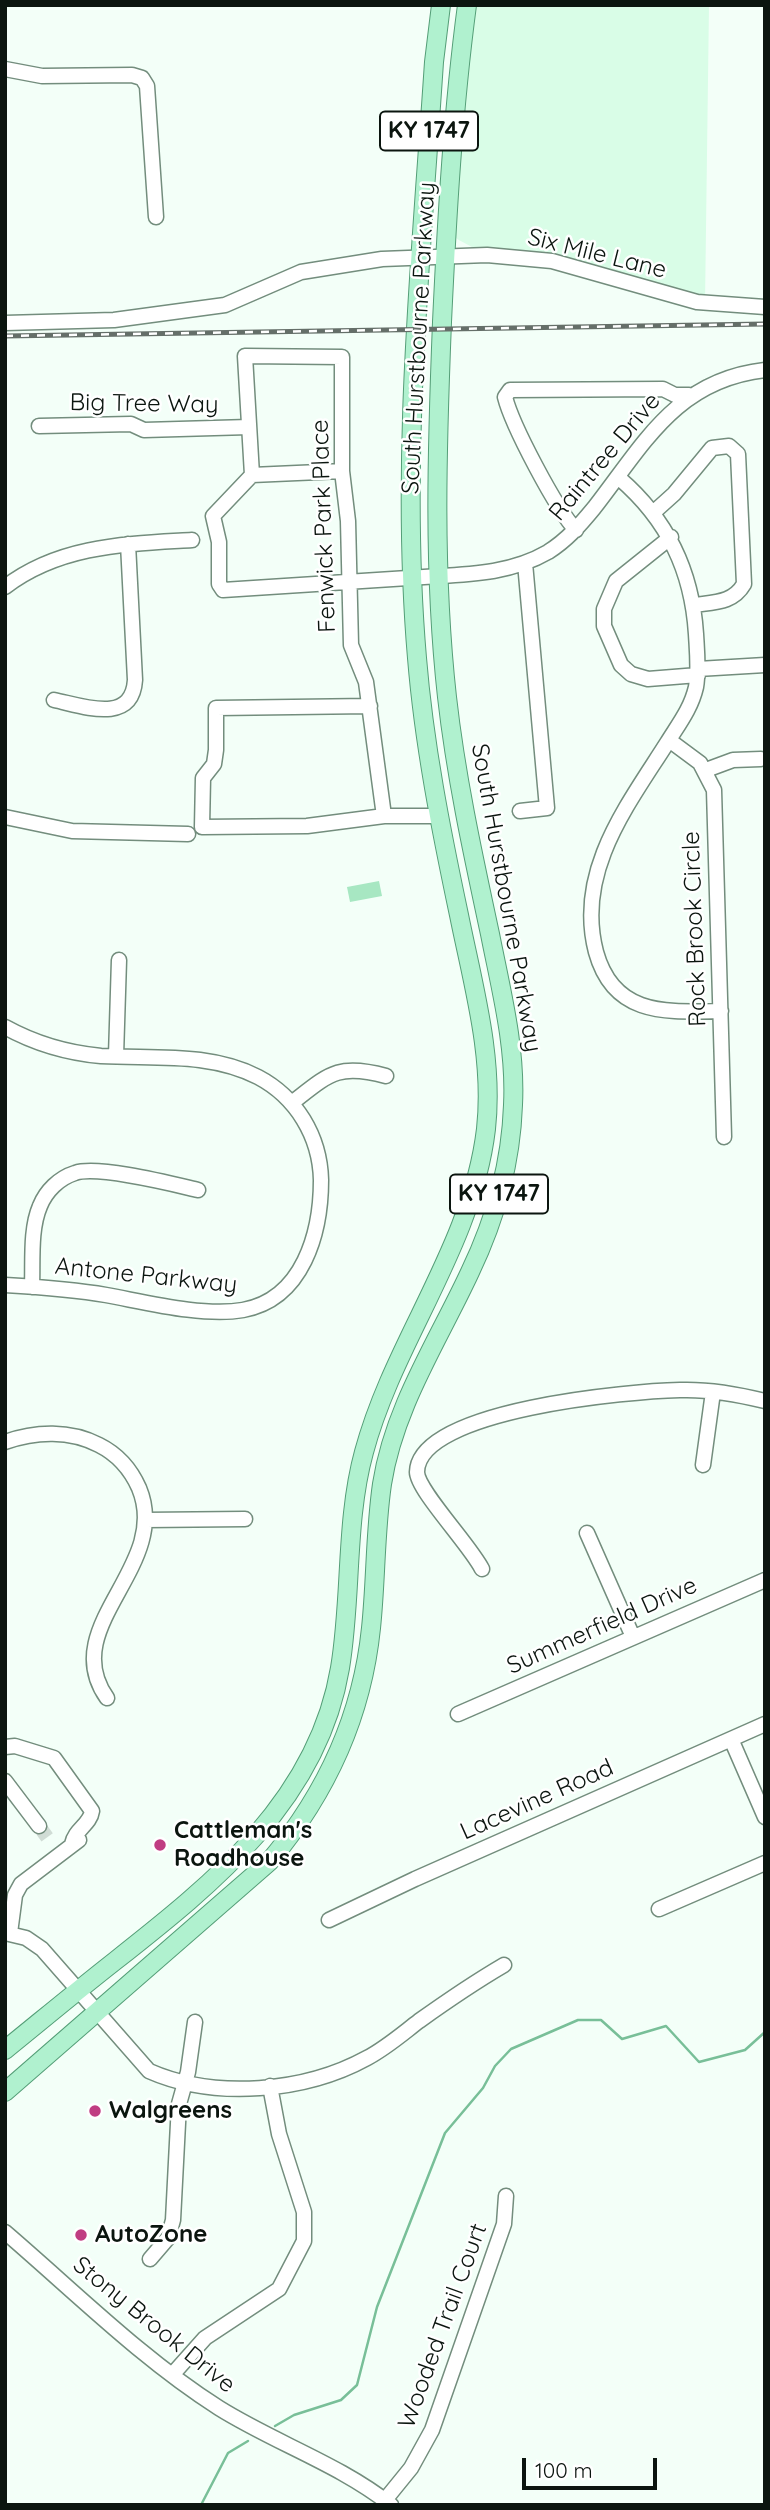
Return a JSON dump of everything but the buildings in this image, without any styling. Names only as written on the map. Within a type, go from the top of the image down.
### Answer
[{"type":"main road","name":"South Hurstbourne Parkway","points":[[5,2052],[189,1903],[263,1830],[307,1763],[332,1700],[340,1670],[361,1461],[388,1380],[458,1237],[482,1157],[486,1123],[487,1066],[438,816],[417,661],[411,577],[411,453],[421,258],[434,62],[441,5]]},
{"type":"main road","name":"South Hurstbourne Parkway","points":[[5,2092],[269,1862],[293,1833],[332,1770],[355,1712],[364,1677],[383,1483],[393,1439],[411,1388],[470,1272],[496,1208],[511,1126],[511,1051],[455,762],[437,578],[437,448],[445,256],[467,5]]},
{"type":"street","points":[[5,69],[42,76],[132,75],[142,78],[146,86],[156,217]]},
{"type":"street","name":"Six Mile Lane","points":[[5,323],[114,320],[225,305],[301,272],[382,260],[445,256],[523,257],[583,269],[680,299],[765,307]]},
{"type":"street","name":"Fenwick Park Place","points":[[248,427],[245,356],[342,357],[342,471],[348,521],[351,645],[366,682],[384,816]]},
{"type":"street","name":"Raintree Drive","points":[[252,475],[213,516],[219,542],[220,588],[223,590],[411,577],[437,578],[491,572],[525,563],[550,550],[576,530],[660,422],[689,395],[727,377],[765,370]]},
{"type":"street","points":[[576,530],[559,510],[510,416],[505,397],[510,390],[663,389],[675,395],[689,395]]},
{"type":"street","name":"Big Tree Way","points":[[39,426],[131,424],[144,430],[248,427]]},
{"type":"street","points":[[248,427],[252,475],[342,471]]},
{"type":"street","points":[[654,512],[674,494],[712,448],[729,446],[738,454],[744,584],[736,596],[730,599],[694,606]]},
{"type":"street","points":[[619,478],[654,512],[671,537],[685,568],[694,606],[698,672],[691,704],[607,840],[595,881],[594,942],[608,979],[637,1004],[662,1012],[721,1011]]},
{"type":"street","points":[[671,537],[616,581],[604,609],[604,626],[621,666],[631,674],[648,679],[765,665]]},
{"type":"street","points":[[6,584],[62,556],[128,544],[192,540]]},
{"type":"street","points":[[54,700],[105,710],[121,707],[131,697],[135,680],[128,544]]},
{"type":"street","points":[[520,811],[547,808],[525,563]]},
{"type":"street","points":[[370,706],[216,708],[216,750],[214,764],[203,778],[202,827],[307,826],[384,816],[438,816]]},
{"type":"street","points":[[669,740],[706,770],[733,761],[761,759]]},
{"type":"street","name":"Rock Brook Circle","points":[[706,770],[714,790],[724,1137]]},
{"type":"street","points":[[5,817],[72,831],[188,834]]},
{"type":"street","points":[[116,1056],[119,961]]},
{"type":"street","points":[[5,1027],[47,1045],[79,1053],[186,1058],[226,1065],[261,1079],[293,1102],[328,1074],[341,1069],[364,1070],[386,1076]]},
{"type":"street","name":"Antone Parkway","points":[[5,1285],[221,1311],[244,1310],[274,1297],[292,1281],[307,1257],[319,1213],[321,1180],[316,1151],[306,1123],[293,1102]]},
{"type":"street","points":[[32,1287],[39,1207],[53,1186],[62,1179],[75,1173],[96,1172],[198,1190]]},
{"type":"street","points":[[482,1569],[464,1538],[420,1485],[417,1474],[425,1454],[456,1432],[488,1416],[518,1409],[657,1391],[713,1392],[765,1401]]},
{"type":"street","points":[[703,1465],[713,1392]]},
{"type":"street","points":[[5,1442],[33,1435],[56,1434],[77,1437],[102,1446],[132,1475],[143,1499],[145,1520],[140,1551],[95,1642],[96,1679],[107,1698]]},
{"type":"street","points":[[145,1520],[245,1519]]},
{"type":"street","points":[[587,1533],[633,1637]]},
{"type":"street","name":"Summerfield Drive","points":[[458,1714],[765,1580]]},
{"type":"street","name":"Lacevine Road","points":[[329,1920],[415,1879],[765,1724]]},
{"type":"street","points":[[731,1739],[765,1817]]},
{"type":"street","points":[[5,1747],[27,1749],[60,1763],[92,1811],[90,1819],[74,1835],[76,1842],[20,1884],[15,1895],[8,1933],[35,1943],[149,2071],[184,2082],[232,2088],[270,2086],[327,2075],[368,2058],[504,1965]]},
{"type":"street","points":[[5,1781],[39,1826]]},
{"type":"street","points":[[49,1840],[58,1854]]},
{"type":"street","points":[[659,1909],[765,1863]]},
{"type":"street","points":[[150,2259],[168,2238],[173,2220],[179,2104],[195,2022]]},
{"type":"street","points":[[172,2375],[205,2338],[279,2289],[304,2241],[304,2211],[279,2134],[270,2086]]},
{"type":"street","name":"Wooded Trail Court","points":[[388,2502],[432,2430],[504,2224],[506,2196]]},
{"type":"street","name":"Stony Brook Drive","points":[[5,2232],[172,2375],[221,2410],[341,2472],[388,2502]]},
{"type":"shaded area","points":[[467,5],[709,5],[705,303],[583,269],[487,255],[457,239],[454,234]]},
{"type":"green space","points":[[379,881],[382,896],[350,902],[347,887]]},
{"type":"waterway","points":[[275,2426],[294,2415],[341,2400],[357,2385],[377,2307],[445,2133],[511,2049],[578,2020],[601,2020],[622,2039],[666,2026],[699,2062],[745,2050],[765,2032]]},
{"type":"waterway","points":[[201,2505],[228,2453],[248,2441]]},
{"type":"tunnel","points":[[39,1826],[49,1840]]},
{"type":"railway","points":[[5,336],[765,324]]},
{"type":"place","name":"Cattleman's Roadhouse","points":[[160,1845]]},
{"type":"place","name":"Walgreens","points":[[95,2111]]},
{"type":"place","name":"AutoZone","points":[[81,2235]]}]
